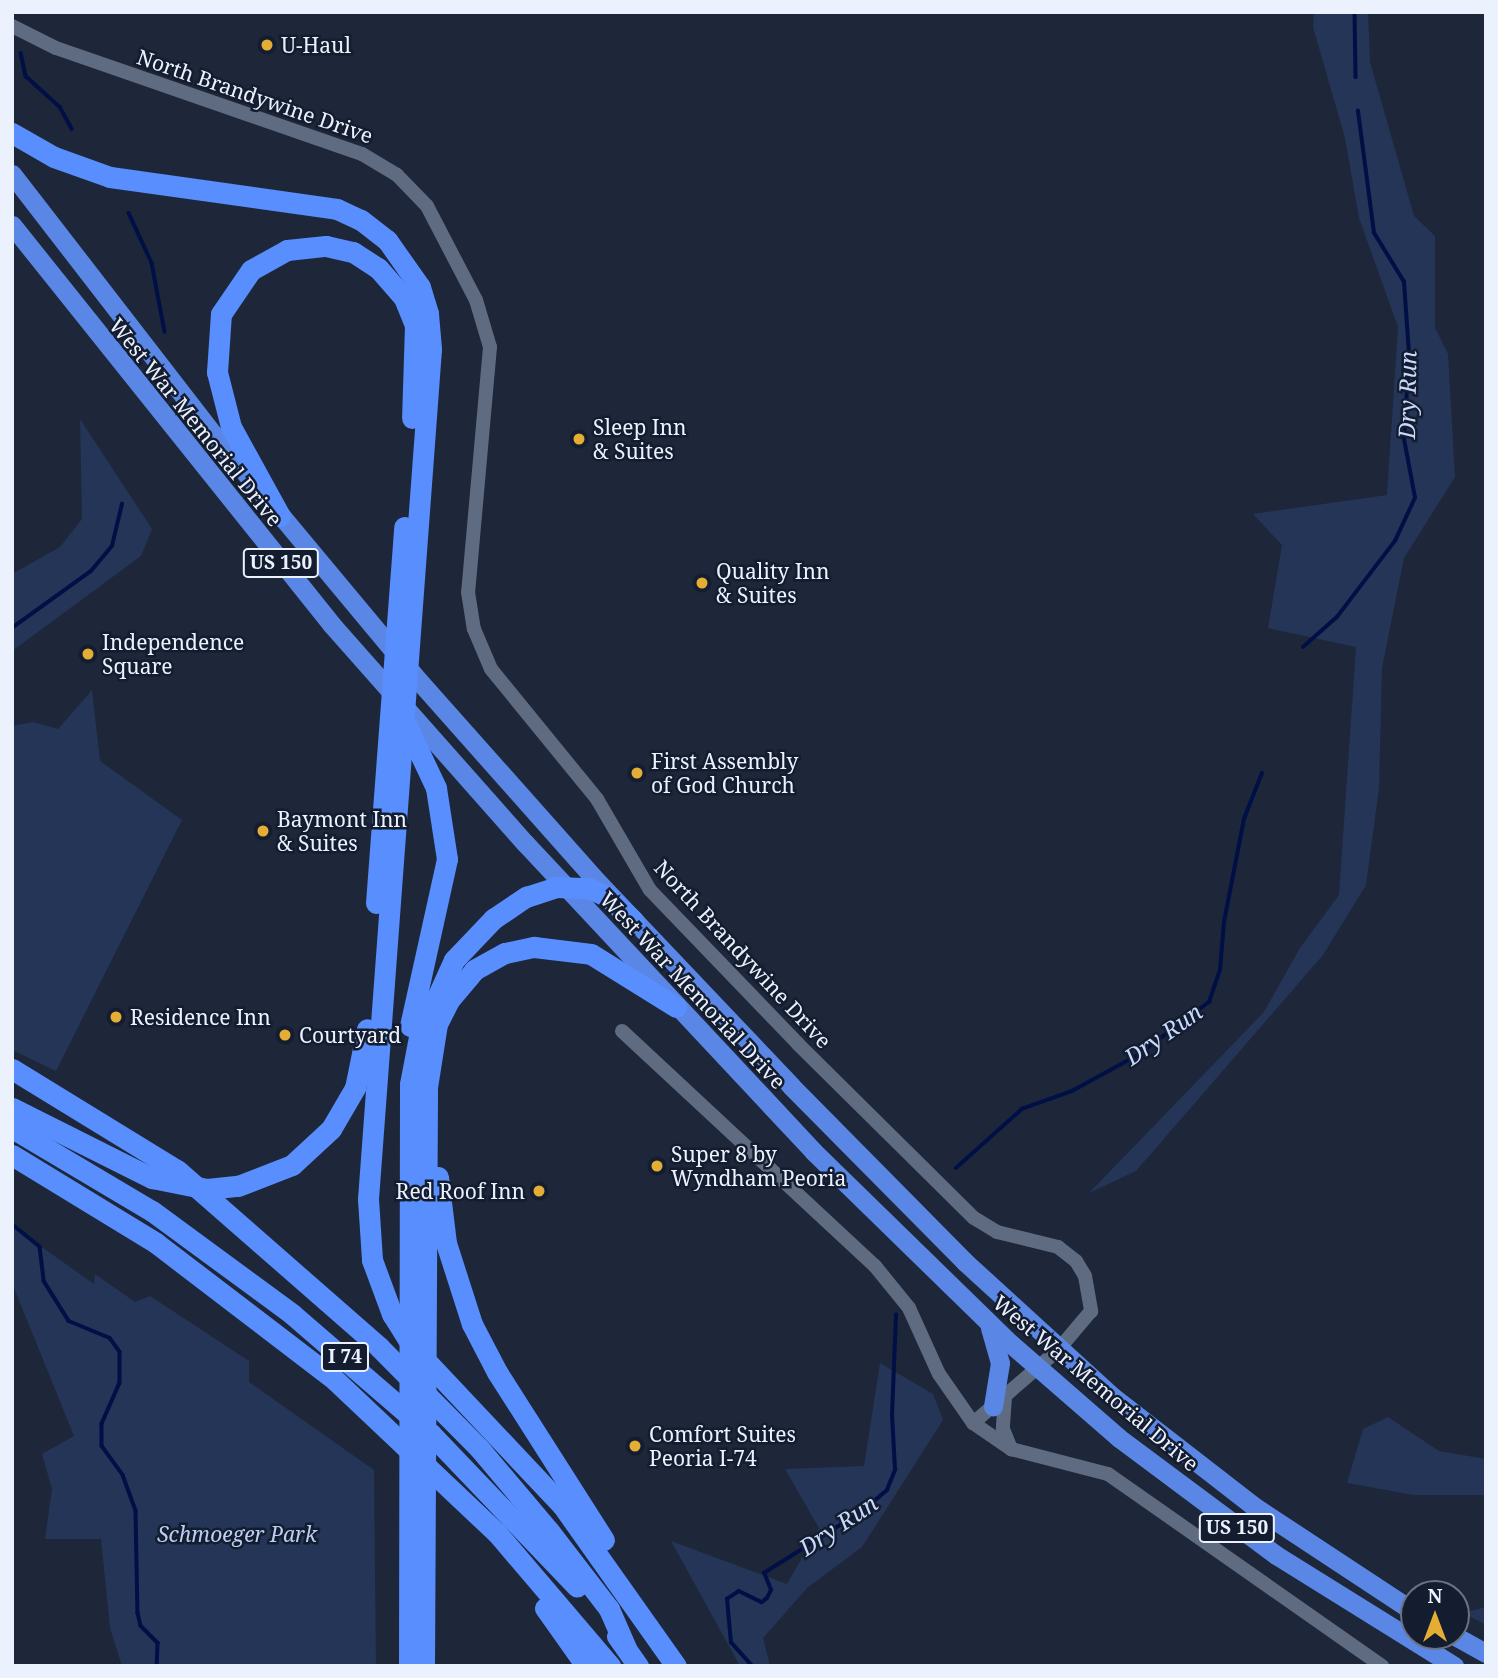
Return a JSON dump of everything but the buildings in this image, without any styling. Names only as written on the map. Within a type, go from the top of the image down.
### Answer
[{"type":"highway","points":[[12,132],[54,157],[110,177],[337,209],[375,229],[401,257],[423,296],[432,340],[403,631]]},
{"type":"highway","name":"West War Memorial Drive","points":[[12,174],[280,516],[427,691],[634,921],[903,1200],[1058,1350],[1204,1471],[1400,1603]]},
{"type":"highway","name":"West War Memorial Drive","points":[[12,225],[198,463],[381,680],[778,1116],[1037,1367],[1235,1526],[1454,1666]]},
{"type":"highway","points":[[280,516],[229,420],[217,372],[218,321],[238,283],[262,262],[305,247],[341,248],[362,257],[387,276],[404,298],[416,331],[403,631],[368,1199],[376,1273],[392,1314],[411,1345],[562,1505],[676,1666]]},
{"type":"highway","points":[[381,680],[429,769],[447,839],[445,881],[402,1071],[415,1302]]},
{"type":"highway","points":[[12,1108],[144,1175],[189,1187],[216,1189],[253,1182],[292,1165],[320,1142],[349,1101],[365,1052],[395,749]]},
{"type":"highway","points":[[424,1666],[410,1084],[430,1005],[454,960],[493,919],[526,897],[566,886],[597,890],[634,921]]},
{"type":"highway","points":[[415,1302],[428,1069],[437,1024],[454,993],[474,970],[499,955],[519,948],[558,947],[604,960],[676,1007]]},
{"type":"highway","points":[[454,993],[438,1034],[436,1097],[440,1200],[460,1295],[497,1372],[685,1666]]},
{"type":"highway","points":[[12,1069],[177,1170],[223,1206],[379,1348],[478,1448],[609,1609],[626,1648]]},
{"type":"highway","name":"I 74","points":[[12,1128],[161,1217],[351,1361],[498,1500],[626,1648],[638,1666]]},
{"type":"highway","name":"I 74","points":[[12,1155],[115,1216],[223,1291],[325,1372],[497,1533],[610,1666]]},
{"type":"highway","points":[[12,1167],[115,1216]]},
{"type":"highway","points":[[987,1321],[1000,1363],[999,1402]]},
{"type":"highway","points":[[410,1666],[418,1497]]},
{"type":"highway","points":[[497,1533],[513,1567],[586,1666]]},
{"type":"highway","points":[[1470,1644],[1486,1653]]},
{"type":"street","name":"North Brandywine Drive","points":[[12,26],[48,45],[362,154],[397,175],[422,198],[476,300],[491,347],[468,592],[473,624],[487,662],[599,802],[650,890],[798,1044],[974,1218],[997,1232],[1058,1247],[1076,1261],[1085,1276],[1091,1311],[1058,1350]]},
{"type":"street","points":[[622,1031],[875,1266],[909,1308],[939,1374],[973,1423],[1011,1449],[1108,1474],[1382,1666]]},
{"type":"street","points":[[973,1423],[1058,1350]]},
{"type":"street","points":[[999,1402],[1003,1429],[1011,1449]]},
{"type":"green space","points":[[1314,12],[1368,12],[1370,62],[1414,216],[1435,236],[1435,328],[1448,354],[1455,477],[1404,558],[1382,668],[1379,788],[1366,885],[1323,955],[1136,1171],[1089,1193],[1264,1012],[1300,948],[1339,895],[1356,647],[1268,628],[1282,545],[1253,514],[1387,495],[1398,327],[1359,218],[1345,138],[1313,27]]},
{"type":"green space","points":[[80,419],[152,529],[141,556],[12,651],[12,574],[60,547],[82,519]]},
{"type":"green space","points":[[92,690],[100,761],[182,820],[56,1071],[12,1050],[12,726],[33,722],[58,729]]},
{"type":"green space","name":"Schmoeger Park","points":[[12,1226],[94,1284],[95,1274],[135,1302],[150,1296],[249,1361],[249,1382],[374,1470],[376,1666],[122,1666],[110,1628],[101,1539],[45,1539],[52,1489],[42,1454],[74,1436],[12,1283]]},
{"type":"green space","points":[[880,1363],[933,1394],[943,1420],[862,1547],[807,1588],[763,1638],[770,1666],[740,1666],[671,1541],[787,1584],[819,1528],[785,1469],[864,1466]]},
{"type":"green space","points":[[1388,1417],[1439,1451],[1486,1459],[1486,1495],[1414,1495],[1347,1483],[1363,1429]]},
{"type":"green space","points":[[1486,1607],[1486,1625],[1470,1617],[1470,1611]]},
{"type":"waterway","name":"Dry Run","points":[[1355,12],[1356,77]]},
{"type":"waterway","points":[[21,53],[26,76],[60,107],[72,129]]},
{"type":"waterway","name":"Dry Run","points":[[1303,647],[1337,617],[1395,541],[1415,498],[1404,439],[1409,354],[1404,282],[1374,233],[1358,111]]},
{"type":"waterway","points":[[129,213],[152,263],[165,332]]},
{"type":"waterway","points":[[12,628],[91,571],[112,546],[122,504]]},
{"type":"waterway","name":"Dry Run","points":[[956,1168],[1022,1109],[1072,1091],[1138,1055],[1209,1002],[1220,970],[1224,922],[1244,819],[1262,773]]},
{"type":"waterway","points":[[12,1224],[40,1247],[44,1281],[69,1321],[110,1338],[120,1352],[120,1383],[102,1424],[102,1446],[123,1475],[136,1511],[138,1613],[141,1626],[158,1643],[157,1666]]},
{"type":"waterway","name":"Dry Run","points":[[752,1666],[731,1643],[727,1599],[739,1591],[762,1602],[771,1590],[764,1573],[861,1512],[887,1490],[895,1470],[892,1415],[896,1315]]},
{"type":"place","name":"U-Haul","points":[[267,45]]},
{"type":"place","name":"Sleep Inn & Suites","points":[[579,439]]},
{"type":"place","name":"Quality Inn & Suites","points":[[702,583]]},
{"type":"place","name":"Independence Square","points":[[88,654]]},
{"type":"place","name":"First Assembly of God Church","points":[[637,773]]},
{"type":"place","name":"Baymont Inn & Suites","points":[[263,831]]},
{"type":"place","name":"Residence Inn","points":[[116,1017]]},
{"type":"place","name":"Courtyard","points":[[285,1035]]},
{"type":"place","name":"Super 8 by Wyndham Peoria","points":[[657,1166]]},
{"type":"place","name":"Red Roof Inn","points":[[539,1191]]},
{"type":"place","name":"Comfort Suites Peoria I-74","points":[[635,1446]]}]
